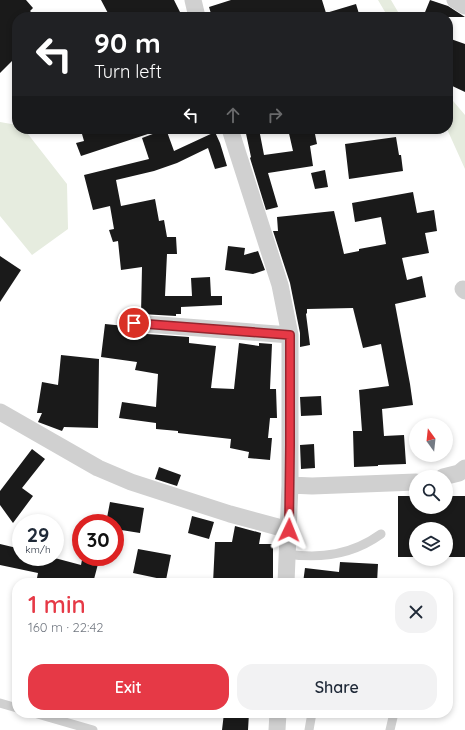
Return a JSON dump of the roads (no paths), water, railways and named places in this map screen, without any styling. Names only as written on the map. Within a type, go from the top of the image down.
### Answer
[{"type":"street","points":[[192,0],[196,12]]},
{"type":"street","points":[[455,0],[465,6]]},
{"type":"street","points":[[232,134],[280,285],[290,335],[290,485],[286,578]]},
{"type":"street","points":[[134,323],[290,335]]},
{"type":"street","points":[[0,412],[98,468],[131,482],[230,514],[289,530]]},
{"type":"street","points":[[453,474],[459,473],[465,468]]},
{"type":"street","points":[[290,485],[312,486],[409,482]]},
{"type":"street","points":[[277,730],[278,718]]},
{"type":"lane","points":[[287,554],[306,557],[348,551],[365,545],[381,534]]},
{"type":"lane","points":[[0,703],[12,707]]},
{"type":"lane","points":[[51,718],[93,730]]},
{"type":"lane","points":[[309,730],[311,718]]},
{"type":"lane","points":[[390,730],[393,718]]}]
